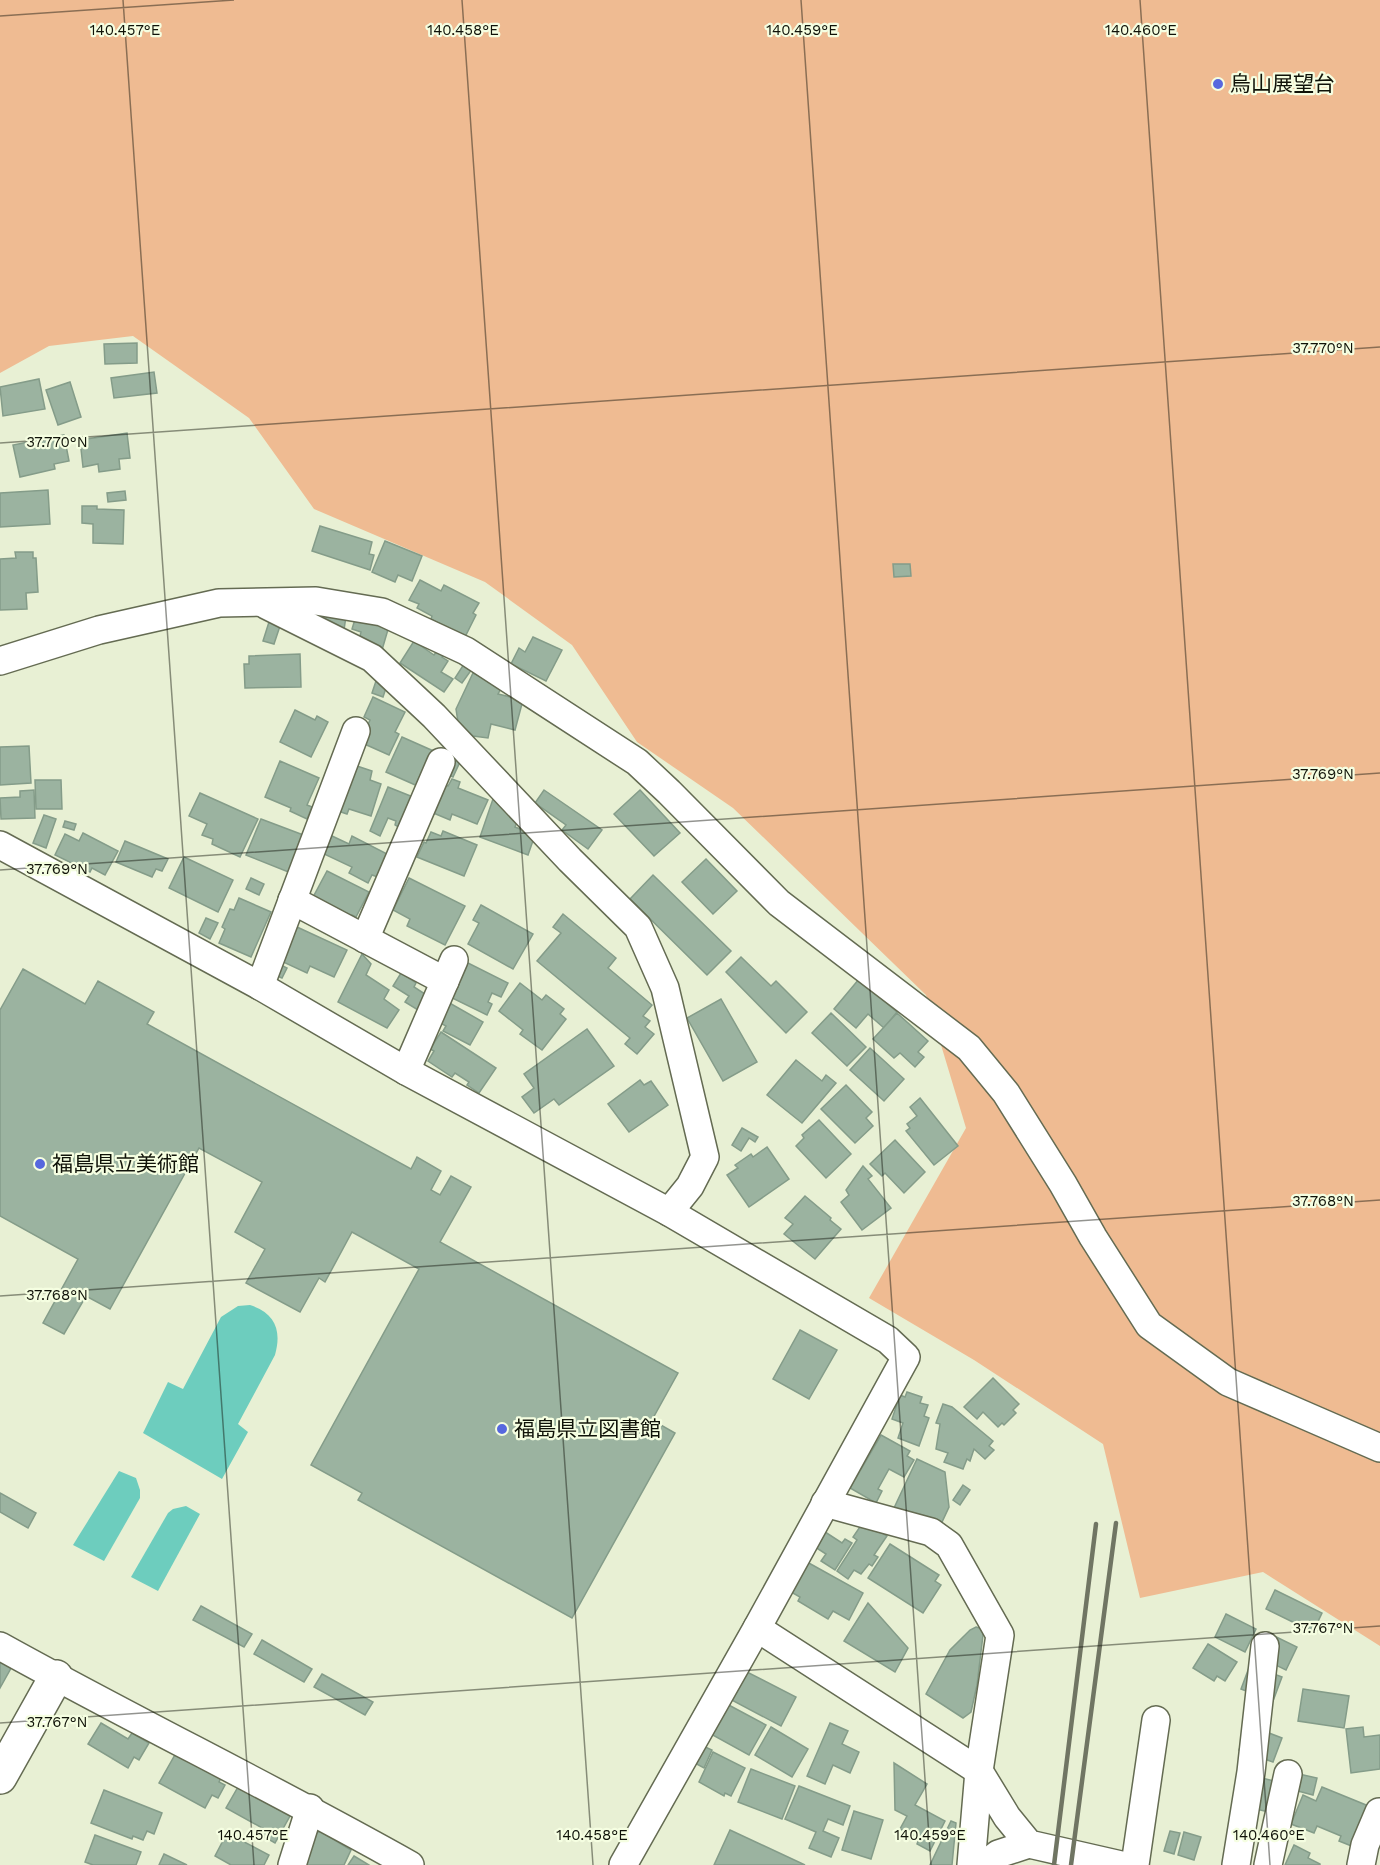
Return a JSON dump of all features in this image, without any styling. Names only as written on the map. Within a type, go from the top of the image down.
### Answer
[{"type":"street","points":[[0,661],[110,627],[219,603],[316,601],[382,612],[466,651],[637,762],[779,903],[969,1048],[1006,1093],[1149,1325],[1228,1382],[1380,1448]]},
{"type":"street","points":[[263,603],[372,658],[434,716],[570,860],[638,927],[665,988],[705,1157],[690,1186],[669,1212]]},
{"type":"street","points":[[260,986],[356,731]]},
{"type":"street","points":[[364,939],[441,762]]},
{"type":"street","points":[[0,845],[260,986],[406,1071],[669,1212],[888,1340],[906,1357],[623,1865]]},
{"type":"street","points":[[292,900],[364,939],[449,971],[406,1071]]},
{"type":"street","points":[[825,1503],[931,1532],[948,1545],[999,1635],[979,1771],[971,1865]]},
{"type":"street","points":[[757,1628],[979,1771],[1007,1817],[1029,1844]]},
{"type":"street","points":[[0,1646],[310,1808],[410,1865]]},
{"type":"street","points":[[1236,1865],[1251,1772],[1265,1646]]},
{"type":"street","points":[[0,1778],[8,1742],[56,1677]]},
{"type":"street","points":[[1135,1865],[1156,1720]]},
{"type":"street","points":[[1268,1865],[1288,1774]]},
{"type":"street","points":[[292,1865],[310,1808]]},
{"type":"street","points":[[1361,1865],[1365,1845],[1379,1812]]},
{"type":"street","points":[[984,1865],[998,1854],[1029,1844],[1121,1865]]},
{"type":"shaded area","points":[[0,0],[1380,0],[1380,1646],[1263,1572],[1140,1598],[1103,1444],[974,1360],[869,1298],[966,1128],[926,995],[733,808],[637,742],[572,645],[485,582],[314,509],[249,418],[133,336],[49,346],[0,373]]},
{"type":"water","points":[[250,1305],[259,1308],[271,1318],[277,1330],[277,1346],[275,1355],[238,1424],[248,1432],[222,1479],[143,1433],[168,1382],[183,1389],[221,1317],[238,1306]]},
{"type":"water","points":[[119,1471],[136,1478],[140,1498],[104,1561],[73,1545]]},
{"type":"water","points":[[186,1506],[200,1514],[158,1591],[131,1577],[168,1513],[173,1509]]},
{"type":"building","points":[[137,343],[137,363],[105,364],[104,344]]},
{"type":"building","points":[[154,372],[157,393],[114,398],[111,378]]},
{"type":"building","points":[[39,379],[45,409],[3,416],[0,387]]},
{"type":"building","points":[[70,382],[81,417],[58,425],[46,390]]},
{"type":"building","points":[[127,433],[130,458],[119,459],[120,469],[99,472],[98,464],[83,467],[80,440]]},
{"type":"building","points":[[64,435],[69,461],[54,464],[55,469],[20,477],[13,445]]},
{"type":"building","points":[[48,490],[50,524],[0,527],[0,493]]},
{"type":"building","points":[[125,491],[126,500],[108,502],[107,493]]},
{"type":"building","points":[[82,506],[124,510],[123,544],[93,543],[93,524],[82,523]]},
{"type":"building","points":[[320,526],[372,542],[369,554],[374,555],[370,570],[312,551]]},
{"type":"building","points":[[385,541],[422,556],[412,581],[398,575],[395,582],[372,572]]},
{"type":"building","points":[[15,552],[33,552],[33,558],[36,558],[38,592],[26,593],[27,609],[0,610],[0,559],[16,558]]},
{"type":"building","points":[[893,564],[910,564],[911,576],[894,577]]},
{"type":"building","points":[[420,580],[441,591],[444,585],[479,603],[465,637],[431,619],[432,616],[417,608],[419,604],[409,600]]},
{"type":"building","points":[[324,611],[346,616],[344,630],[323,618]]},
{"type":"building","points":[[356,616],[389,626],[382,650],[360,636],[361,632],[352,629]]},
{"type":"building","points":[[269,622],[280,626],[274,644],[263,641]]},
{"type":"building","points":[[533,637],[562,650],[546,681],[511,664],[519,648],[525,652]]},
{"type":"building","points":[[414,641],[434,655],[439,648],[445,653],[442,657],[448,661],[441,672],[453,679],[444,692],[400,663]]},
{"type":"building","points":[[300,654],[301,687],[245,688],[244,664],[249,664],[249,656]]},
{"type":"building","points":[[464,664],[472,669],[462,683],[455,678]]},
{"type":"building","points":[[473,673],[502,687],[498,694],[523,700],[515,730],[491,724],[488,738],[473,736],[458,722],[456,709]]},
{"type":"building","points":[[376,681],[387,685],[383,697],[372,693]]},
{"type":"building","points":[[373,697],[405,712],[395,732],[399,734],[389,755],[360,742],[370,720],[364,717]]},
{"type":"building","points":[[295,710],[315,720],[317,716],[328,722],[311,757],[280,742]]},
{"type":"building","points":[[402,737],[438,753],[422,788],[386,772]]},
{"type":"building","points":[[29,746],[31,783],[0,785],[0,747]]},
{"type":"building","points":[[449,757],[460,762],[453,777],[442,772]]},
{"type":"building","points":[[280,761],[319,778],[307,805],[312,807],[307,819],[290,811],[291,808],[265,797]]},
{"type":"building","points":[[354,765],[372,771],[370,780],[381,784],[371,816],[349,809],[347,814],[338,811]]},
{"type":"building","points":[[452,779],[460,782],[458,788],[488,800],[477,824],[452,814],[450,820],[431,812],[442,784],[448,786]]},
{"type":"building","points":[[35,780],[61,780],[62,809],[36,809]]},
{"type":"building","points":[[388,787],[413,797],[400,828],[395,825],[396,821],[388,818],[380,836],[370,831]]},
{"type":"building","points":[[34,790],[35,818],[1,819],[0,798],[20,797],[20,791]]},
{"type":"building","points":[[544,790],[602,830],[588,849],[562,830],[566,825],[535,803]]},
{"type":"building","points":[[640,790],[680,833],[654,856],[614,814]]},
{"type":"building","points":[[200,793],[258,819],[240,857],[212,844],[213,839],[202,835],[207,824],[189,816]]},
{"type":"building","points":[[494,796],[518,819],[515,827],[535,835],[528,855],[480,837]]},
{"type":"building","points":[[44,815],[56,819],[46,848],[33,843]]},
{"type":"building","points":[[261,819],[306,836],[291,873],[246,855]]},
{"type":"building","points":[[65,821],[76,824],[74,830],[63,827]]},
{"type":"building","points":[[443,831],[477,845],[464,876],[417,857],[431,832],[441,836]]},
{"type":"building","points":[[83,833],[118,851],[105,875],[92,868],[90,872],[55,855],[65,834],[79,841]]},
{"type":"building","points":[[332,836],[349,844],[352,836],[391,856],[378,877],[372,875],[368,883],[349,873],[352,867],[324,854]]},
{"type":"building","points":[[125,841],[168,859],[162,871],[156,869],[152,877],[116,862]]},
{"type":"building","points":[[184,857],[233,880],[218,912],[169,888]]},
{"type":"building","points":[[706,859],[737,891],[713,914],[682,882]]},
{"type":"building","points":[[327,871],[369,892],[356,917],[352,915],[349,920],[311,901]]},
{"type":"building","points":[[653,875],[731,951],[707,975],[630,899]]},
{"type":"building","points":[[251,878],[264,884],[259,895],[246,889]]},
{"type":"building","points":[[409,878],[465,906],[445,945],[407,926],[410,919],[393,910]]},
{"type":"building","points":[[239,898],[271,912],[251,957],[219,943],[225,929],[222,927],[230,909],[234,910]]},
{"type":"building","points":[[481,905],[533,934],[513,969],[468,944],[479,923],[473,920]]},
{"type":"building","points":[[563,914],[616,958],[608,968],[652,1005],[643,1016],[650,1021],[645,1027],[654,1034],[637,1054],[625,1044],[630,1038],[537,961],[561,933],[553,927]]},
{"type":"building","points":[[206,918],[218,923],[210,939],[199,933]]},
{"type":"building","points":[[297,927],[347,950],[334,977],[310,966],[307,973],[281,961]]},
{"type":"building","points":[[362,954],[371,964],[366,975],[389,990],[384,999],[399,1010],[387,1028],[338,1002]]},
{"type":"building","points":[[741,957],[771,986],[776,981],[807,1012],[786,1033],[726,972]]},
{"type":"building","points":[[464,961],[508,983],[501,997],[492,993],[488,1002],[492,1004],[487,1015],[446,995]]},
{"type":"building","points":[[277,963],[287,968],[282,978],[272,974]]},
{"type":"building","points":[[23,969],[85,1004],[98,981],[154,1012],[147,1024],[411,1169],[417,1157],[441,1171],[431,1190],[440,1195],[451,1176],[471,1187],[440,1242],[678,1373],[652,1420],[675,1433],[572,1618],[358,1500],[362,1493],[311,1465],[419,1269],[352,1232],[325,1282],[319,1278],[300,1312],[246,1283],[265,1249],[235,1232],[262,1182],[199,1148],[110,1309],[86,1296],[64,1334],[43,1323],[78,1259],[0,1216],[0,1010]]},
{"type":"building","points":[[401,973],[416,983],[414,987],[428,996],[418,1010],[405,1002],[409,996],[393,986]]},
{"type":"building","points":[[859,979],[897,1012],[884,1028],[868,1014],[856,1028],[834,1009]]},
{"type":"building","points":[[520,983],[542,1000],[546,995],[564,1009],[560,1014],[566,1019],[542,1050],[520,1034],[523,1030],[499,1011]]},
{"type":"building","points":[[721,999],[757,1062],[723,1081],[687,1018]]},
{"type":"building","points":[[446,1001],[483,1022],[470,1045],[443,1031],[446,1026],[435,1020]]},
{"type":"building","points":[[831,1013],[866,1047],[847,1066],[812,1033]]},
{"type":"building","points":[[897,1013],[928,1041],[918,1052],[924,1057],[915,1067],[900,1053],[894,1058],[873,1039]]},
{"type":"building","points":[[587,1029],[614,1066],[559,1105],[554,1099],[534,1113],[522,1097],[534,1088],[524,1074]]},
{"type":"building","points":[[441,1032],[496,1068],[479,1093],[467,1085],[469,1082],[455,1073],[452,1077],[428,1061],[434,1051],[430,1049]]},
{"type":"building","points":[[870,1048],[904,1079],[884,1101],[850,1070]]},
{"type":"building","points":[[796,1060],[822,1081],[826,1075],[836,1083],[802,1123],[767,1095]]},
{"type":"building","points":[[640,1080],[644,1085],[651,1081],[668,1105],[629,1132],[608,1104]]},
{"type":"building","points":[[846,1085],[872,1112],[866,1118],[873,1126],[855,1143],[821,1109]]},
{"type":"building","points":[[920,1098],[958,1146],[934,1165],[906,1131],[910,1128],[907,1124],[917,1116],[910,1107]]},
{"type":"building","points":[[819,1120],[851,1154],[826,1178],[796,1146],[804,1138],[802,1135]]},
{"type":"building","points":[[742,1128],[758,1137],[755,1142],[749,1138],[741,1151],[732,1145]]},
{"type":"building","points":[[895,1140],[925,1172],[904,1193],[885,1173],[882,1176],[870,1164]]},
{"type":"building","points":[[767,1147],[789,1179],[749,1207],[727,1175],[738,1168],[735,1165],[751,1154],[753,1157]]},
{"type":"building","points":[[863,1166],[872,1176],[868,1179],[891,1208],[862,1230],[841,1202],[849,1195],[846,1190]]},
{"type":"building","points":[[805,1196],[841,1229],[815,1259],[784,1234],[793,1224],[785,1218]]},
{"type":"building","points":[[800,1330],[837,1350],[809,1399],[773,1379]]},
{"type":"building","points":[[993,1378],[1019,1404],[1013,1410],[1016,1413],[1004,1425],[1002,1423],[998,1427],[983,1412],[977,1419],[964,1407]]},
{"type":"building","points":[[907,1392],[922,1397],[920,1403],[928,1405],[924,1416],[929,1418],[919,1446],[898,1438],[903,1423],[892,1419],[900,1395],[905,1397]]},
{"type":"building","points":[[943,1404],[952,1407],[993,1441],[989,1446],[994,1450],[985,1459],[974,1449],[970,1461],[967,1459],[963,1469],[944,1462],[948,1453],[936,1449],[940,1424],[936,1423]]},
{"type":"building","points":[[881,1435],[910,1451],[907,1456],[914,1460],[904,1477],[889,1469],[878,1489],[882,1491],[876,1503],[850,1488]]},
{"type":"building","points":[[917,1459],[945,1472],[949,1507],[942,1522],[894,1508]]},
{"type":"building","points":[[963,1485],[970,1490],[960,1505],[953,1500]]},
{"type":"building","points":[[0,1493],[36,1513],[28,1528],[0,1512]]},
{"type":"building","points":[[864,1521],[887,1536],[874,1555],[878,1557],[872,1566],[869,1564],[861,1574],[854,1570],[848,1579],[837,1571],[857,1540],[853,1537]]},
{"type":"building","points":[[822,1530],[842,1543],[845,1539],[852,1543],[835,1570],[821,1561],[826,1554],[812,1545]]},
{"type":"building","points":[[890,1544],[939,1575],[935,1581],[941,1585],[923,1613],[868,1578]]},
{"type":"building","points":[[807,1562],[863,1593],[849,1620],[833,1611],[828,1619],[798,1601],[800,1597],[791,1592]]},
{"type":"building","points":[[1275,1590],[1322,1613],[1313,1632],[1266,1609]]},
{"type":"building","points":[[868,1603],[908,1648],[895,1672],[844,1641]]},
{"type":"building","points":[[201,1606],[252,1634],[244,1647],[193,1620]]},
{"type":"building","points":[[1226,1614],[1256,1629],[1245,1652],[1215,1637]]},
{"type":"building","points":[[976,1627],[983,1629],[977,1685],[971,1712],[963,1718],[926,1694],[950,1650]]},
{"type":"building","points":[[1266,1632],[1297,1647],[1286,1670],[1255,1655]]},
{"type":"building","points":[[262,1640],[312,1669],[304,1682],[254,1654]]},
{"type":"building","points":[[1208,1644],[1237,1662],[1225,1681],[1217,1676],[1214,1681],[1193,1668]]},
{"type":"building","points":[[0,1653],[15,1661],[0,1688]]},
{"type":"building","points":[[1250,1665],[1282,1677],[1273,1701],[1241,1689]]},
{"type":"building","points":[[741,1669],[796,1697],[781,1726],[726,1697]]},
{"type":"building","points":[[322,1674],[373,1702],[365,1715],[314,1687]]},
{"type":"building","points":[[1303,1689],[1349,1696],[1344,1728],[1298,1721]]},
{"type":"building","points":[[725,1703],[766,1725],[749,1755],[709,1733]]},
{"type":"building","points":[[101,1723],[128,1739],[132,1733],[149,1743],[139,1760],[134,1757],[128,1768],[88,1744]]},
{"type":"building","points":[[830,1723],[848,1731],[842,1744],[859,1752],[850,1773],[833,1765],[825,1784],[807,1776]]},
{"type":"building","points":[[1248,1725],[1282,1738],[1273,1762],[1239,1750]]},
{"type":"building","points":[[771,1727],[808,1749],[792,1777],[755,1755]]},
{"type":"building","points":[[1363,1727],[1364,1737],[1380,1735],[1380,1769],[1351,1773],[1346,1729]]},
{"type":"building","points":[[699,1744],[712,1750],[704,1768],[691,1761]]},
{"type":"building","points":[[713,1752],[745,1768],[731,1796],[725,1793],[724,1796],[699,1782]]},
{"type":"building","points":[[176,1753],[221,1778],[219,1782],[225,1785],[218,1798],[212,1795],[205,1808],[159,1783]]},
{"type":"building","points":[[894,1763],[927,1784],[915,1805],[945,1821],[930,1851],[917,1844],[919,1839],[900,1829],[907,1816],[895,1810]]},
{"type":"building","points":[[751,1769],[795,1786],[782,1819],[738,1802]]},
{"type":"building","points":[[1299,1774],[1317,1778],[1313,1795],[1294,1790]]},
{"type":"building","points":[[1254,1776],[1274,1781],[1273,1813],[1247,1807]]},
{"type":"building","points":[[799,1786],[850,1806],[843,1825],[828,1819],[823,1831],[839,1838],[831,1857],[809,1848],[816,1832],[785,1819]]},
{"type":"building","points":[[238,1787],[290,1816],[275,1843],[261,1835],[264,1829],[226,1808]]},
{"type":"building","points":[[1322,1787],[1371,1807],[1354,1847],[1339,1841],[1341,1836],[1317,1826],[1314,1833],[1291,1824],[1303,1795],[1316,1801]]},
{"type":"building","points":[[104,1790],[162,1813],[154,1834],[147,1831],[143,1840],[133,1836],[132,1839],[91,1823]]},
{"type":"building","points":[[854,1811],[883,1820],[871,1859],[842,1850]]},
{"type":"building","points":[[951,1821],[956,1823],[952,1865],[930,1865]]},
{"type":"building","points":[[730,1830],[805,1865],[714,1865]]},
{"type":"building","points":[[320,1831],[351,1850],[344,1865],[302,1865],[311,1836]]},
{"type":"building","points":[[1170,1831],[1180,1833],[1174,1854],[1164,1851]]},
{"type":"building","points":[[1184,1832],[1201,1837],[1194,1860],[1178,1855]]},
{"type":"building","points":[[227,1833],[269,1855],[264,1865],[231,1865],[215,1856]]},
{"type":"building","points":[[95,1835],[141,1852],[136,1865],[93,1865],[85,1862]]},
{"type":"building","points":[[1294,1845],[1310,1853],[1308,1858],[1320,1865],[1285,1865]]},
{"type":"building","points":[[164,1854],[187,1865],[159,1865]]},
{"type":"building","points":[[354,1856],[369,1865],[348,1865]]},
{"type":"railway","points":[[1071,1865],[1116,1523]]},
{"type":"railway","points":[[1054,1865],[1096,1524]]},
{"type":"place","name":"烏山展望台","points":[[1218,84]]},
{"type":"place","name":"福島県立美術館","points":[[40,1164]]},
{"type":"place","name":"福島県立図書館","points":[[502,1429]]}]
